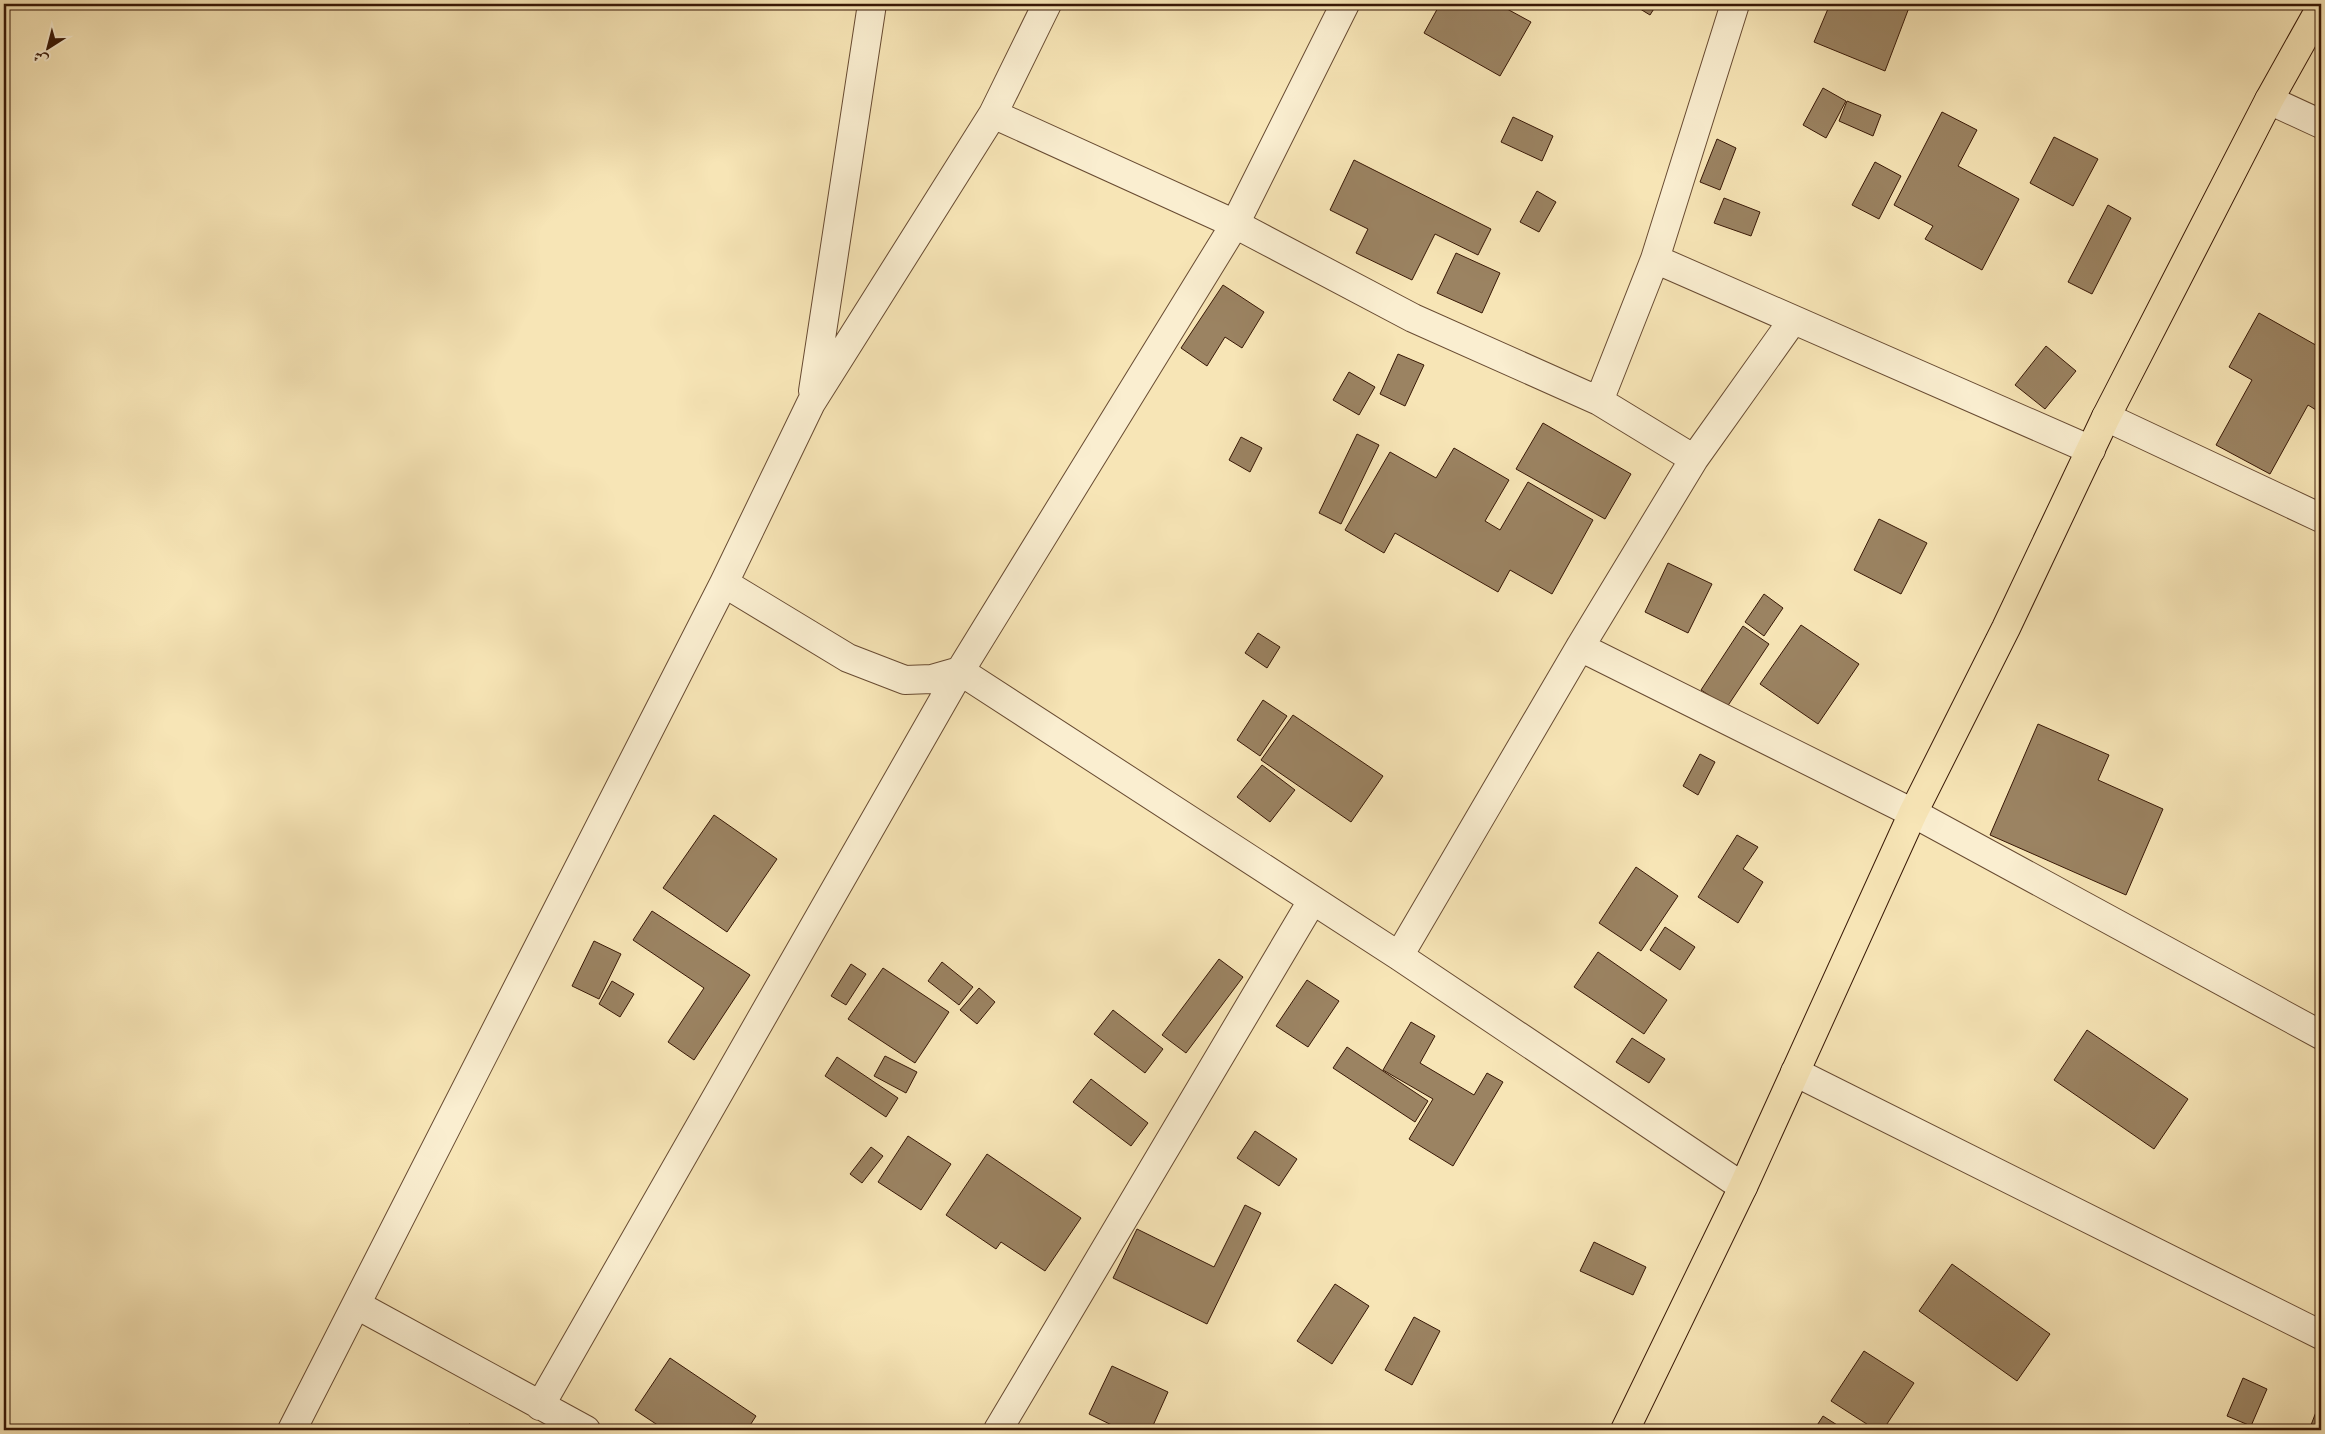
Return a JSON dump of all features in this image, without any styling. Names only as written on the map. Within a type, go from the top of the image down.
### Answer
[{"type":"main road","points":[[1625,1430],[1743,1186],[1913,813],[2006,628],[2106,417],[2269,100],[2321,7]]},
{"type":"street","points":[[811,402],[872,4]]},
{"type":"street","points":[[292,1430],[724,583],[811,402],[993,114],[1047,4]]},
{"type":"street","points":[[540,1406],[960,670],[1235,224],[1345,4]]},
{"type":"street","points":[[1599,401],[1655,260],[1735,4]]},
{"type":"street","points":[[2269,100],[2321,124]]},
{"type":"street","points":[[993,114],[1235,224],[1413,318],[1599,401],[1694,459]]},
{"type":"street","points":[[1655,260],[2091,450]]},
{"type":"street","points":[[1399,956],[1580,646],[1694,459],[1793,320]]},
{"type":"street","points":[[2106,417],[2321,518]]},
{"type":"street","points":[[724,583],[848,658],[905,680],[932,679],[960,670]]},
{"type":"street","points":[[1580,646],[1913,813],[2321,1035]]},
{"type":"street","points":[[960,670],[1399,956],[1743,1186]]},
{"type":"street","points":[[998,1430],[1312,900]]},
{"type":"street","points":[[1795,1072],[2321,1335]]},
{"type":"street","points":[[357,1305],[586,1430]]},
{"type":"building","points":[[1440,4],[1498,4],[1531,22],[1500,76],[1424,33]]},
{"type":"building","points":[[1632,4],[1657,4],[1650,15]]},
{"type":"building","points":[[1830,4],[1910,5],[1885,71],[1814,42]]},
{"type":"building","points":[[1823,88],[1846,101],[1826,138],[1803,125]]},
{"type":"building","points":[[1847,101],[1881,115],[1873,136],[1839,121]]},
{"type":"building","points":[[1942,112],[1977,130],[1958,166],[2019,199],[1982,270],[1925,239],[1933,226],[1894,205]]},
{"type":"building","points":[[1513,117],[1553,136],[1542,161],[1501,142]]},
{"type":"building","points":[[2054,137],[2098,159],[2073,206],[2030,183]]},
{"type":"building","points":[[1717,139],[1736,148],[1720,190],[1700,182]]},
{"type":"building","points":[[1354,160],[1491,229],[1478,255],[1435,234],[1412,280],[1356,253],[1368,229],[1330,210]]},
{"type":"building","points":[[1875,162],[1901,176],[1879,219],[1852,205]]},
{"type":"building","points":[[1537,191],[1556,202],[1539,232],[1520,222]]},
{"type":"building","points":[[1724,198],[1760,212],[1751,236],[1714,223]]},
{"type":"building","points":[[2108,205],[2131,218],[2092,294],[2068,282]]},
{"type":"building","points":[[1456,253],[1500,273],[1482,313],[1437,293]]},
{"type":"building","points":[[1223,285],[1264,312],[1242,348],[1225,337],[1207,366],[1181,348]]},
{"type":"building","points":[[2259,313],[2321,348],[2321,413],[2308,405],[2270,474],[2216,445],[2252,380],[2229,367]]},
{"type":"building","points":[[2046,346],[2076,371],[2045,409],[2015,385]]},
{"type":"building","points":[[1398,354],[1424,365],[1405,406],[1380,394]]},
{"type":"building","points":[[1349,372],[1375,387],[1359,415],[1333,400]]},
{"type":"building","points":[[1543,423],[1631,474],[1605,519],[1516,469]]},
{"type":"building","points":[[1357,434],[1379,445],[1341,524],[1319,513]]},
{"type":"building","points":[[1241,437],[1262,448],[1250,472],[1229,460]]},
{"type":"building","points":[[1454,448],[1509,480],[1485,521],[1500,530],[1528,482],[1593,520],[1552,594],[1510,570],[1498,592],[1395,533],[1384,553],[1345,530],[1390,452],[1436,478]]},
{"type":"building","points":[[1879,519],[1927,543],[1901,594],[1854,570]]},
{"type":"building","points":[[1668,563],[1712,584],[1688,633],[1645,612]]},
{"type":"building","points":[[1764,594],[1783,608],[1764,636],[1745,622]]},
{"type":"building","points":[[1801,625],[1859,664],[1818,724],[1760,684]]},
{"type":"building","points":[[1743,626],[1769,644],[1727,707],[1701,690]]},
{"type":"building","points":[[1258,633],[1280,647],[1267,668],[1245,653]]},
{"type":"building","points":[[1263,700],[1287,716],[1260,756],[1237,740]]},
{"type":"building","points":[[1293,715],[1383,776],[1351,822],[1261,760]]},
{"type":"building","points":[[2038,724],[2109,755],[2098,780],[2163,809],[2126,895],[1990,835]]},
{"type":"building","points":[[1700,754],[1715,762],[1698,795],[1683,786]]},
{"type":"building","points":[[1262,765],[1295,790],[1270,822],[1237,797]]},
{"type":"building","points":[[714,815],[777,859],[727,932],[663,888]]},
{"type":"building","points":[[1737,835],[1758,847],[1743,869],[1763,882],[1738,923],[1698,897]]},
{"type":"building","points":[[1636,867],[1678,896],[1641,951],[1599,923]]},
{"type":"building","points":[[652,911],[750,975],[694,1060],[668,1042],[704,988],[633,940]]},
{"type":"building","points":[[1665,927],[1695,947],[1680,970],[1650,950]]},
{"type":"building","points":[[594,941],[621,954],[599,999],[572,986]]},
{"type":"building","points":[[1598,952],[1667,1000],[1644,1034],[1574,987]]},
{"type":"building","points":[[1219,959],[1243,977],[1186,1053],[1162,1035]]},
{"type":"building","points":[[942,962],[973,987],[959,1005],[928,981]]},
{"type":"building","points":[[851,964],[866,974],[846,1005],[831,996]]},
{"type":"building","points":[[883,968],[949,1012],[915,1063],[848,1019]]},
{"type":"building","points":[[1307,980],[1339,1001],[1308,1047],[1276,1026]]},
{"type":"building","points":[[612,981],[634,994],[620,1017],[599,1004]]},
{"type":"building","points":[[979,988],[995,1002],[977,1024],[960,1010]]},
{"type":"building","points":[[1113,1010],[1163,1049],[1145,1073],[1094,1034]]},
{"type":"building","points":[[1411,1022],[1435,1036],[1420,1063],[1474,1095],[1487,1073],[1503,1082],[1453,1166],[1409,1139],[1433,1099],[1383,1070]]},
{"type":"building","points":[[2087,1030],[2188,1099],[2154,1149],[2054,1080]]},
{"type":"building","points":[[1632,1038],[1665,1059],[1649,1083],[1616,1062]]},
{"type":"building","points":[[1347,1047],[1428,1101],[1415,1122],[1333,1068]]},
{"type":"building","points":[[885,1056],[917,1072],[906,1093],[874,1076]]},
{"type":"building","points":[[837,1057],[898,1098],[886,1117],[825,1076]]},
{"type":"building","points":[[1091,1079],[1148,1123],[1131,1146],[1073,1102]]},
{"type":"building","points":[[1255,1131],[1297,1159],[1279,1186],[1237,1158]]},
{"type":"building","points":[[908,1136],[951,1164],[921,1210],[878,1182]]},
{"type":"building","points":[[871,1147],[883,1156],[862,1183],[850,1174]]},
{"type":"building","points":[[987,1154],[1081,1218],[1045,1271],[1001,1242],[996,1249],[946,1215]]},
{"type":"building","points":[[1245,1205],[1261,1213],[1207,1324],[1113,1278],[1137,1229],[1214,1267]]},
{"type":"building","points":[[1594,1242],[1646,1267],[1633,1295],[1580,1271]]},
{"type":"building","points":[[1952,1264],[2050,1334],[2017,1381],[1919,1311]]},
{"type":"building","points":[[1335,1284],[1369,1306],[1332,1364],[1297,1341]]},
{"type":"building","points":[[1414,1317],[1440,1331],[1412,1385],[1385,1370]]},
{"type":"building","points":[[1864,1351],[1914,1383],[1883,1430],[1876,1430],[1831,1401]]},
{"type":"building","points":[[670,1358],[756,1416],[747,1430],[665,1430],[635,1410]]},
{"type":"building","points":[[1112,1366],[1168,1392],[1151,1430],[1122,1430],[1089,1414]]},
{"type":"building","points":[[2243,1378],[2267,1389],[2251,1426],[2227,1416]]},
{"type":"building","points":[[2321,1399],[2321,1429],[2311,1425]]},
{"type":"building","points":[[1823,1416],[1845,1430],[1814,1430]]},
{"type":"building","points":[[469,1424],[483,1430],[466,1430]]}]
